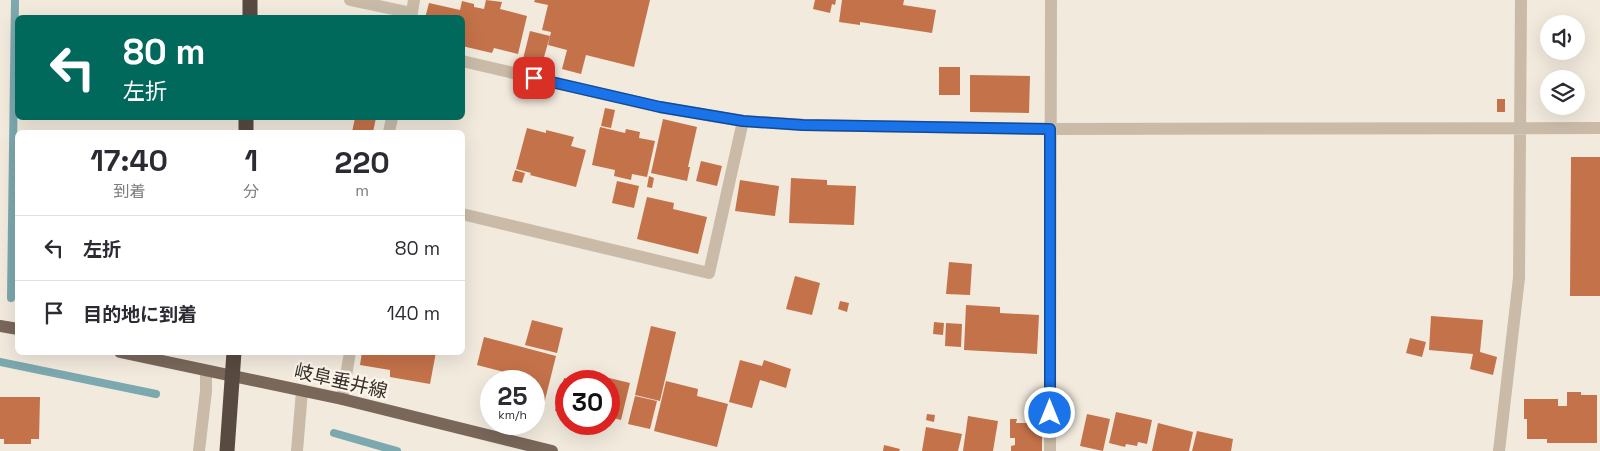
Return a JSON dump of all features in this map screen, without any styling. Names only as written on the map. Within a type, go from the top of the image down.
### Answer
[{"type":"highway","points":[[250,0],[250,15]]},
{"type":"highway","points":[[228,451],[234,355]]},
{"type":"main road","points":[[0,326],[15,329]]},
{"type":"main road","name":"岐阜垂井線","points":[[133,355],[342,400],[552,451]]},
{"type":"street","points":[[350,0],[412,10]]},
{"type":"street","points":[[1050,451],[1051,0]]},
{"type":"street","points":[[1499,451],[1519,278],[1521,0]]},
{"type":"street","points":[[465,62],[660,107],[743,121],[813,125],[1050,129],[1600,128]]},
{"type":"street","points":[[465,215],[709,273],[743,121]]},
{"type":"street","points":[[342,400],[350,355]]},
{"type":"street","points":[[199,451],[206,391],[206,372]]},
{"type":"street","points":[[297,451],[302,391]]},
{"type":"building","points":[[486,0],[502,2],[500,9],[527,16],[518,54],[494,48],[492,53],[465,47],[465,15],[426,15],[429,3],[460,10],[462,1],[474,4],[474,7],[484,9]]},
{"type":"building","points":[[535,0],[650,0],[634,67],[586,55],[581,74],[562,69],[567,50],[548,45],[551,32],[542,30],[548,5],[534,2]]},
{"type":"building","points":[[815,0],[836,0],[835,5],[832,4],[830,13],[813,9]]},
{"type":"building","points":[[842,0],[904,0],[903,5],[936,10],[932,33],[860,22],[860,25],[839,22]]},
{"type":"building","points":[[530,31],[550,36],[542,64],[523,59]]},
{"type":"building","points":[[939,67],[960,67],[960,95],[939,95]]},
{"type":"building","points":[[970,75],[1030,76],[1029,113],[970,112]]},
{"type":"building","points":[[1497,99],[1505,99],[1505,112],[1497,112]]},
{"type":"building","points":[[605,108],[615,110],[611,128],[601,126]]},
{"type":"building","points":[[663,119],[697,127],[688,167],[690,167],[687,181],[651,173]]},
{"type":"building","points":[[355,120],[376,120],[373,130],[352,130]]},
{"type":"building","points":[[600,127],[625,133],[626,129],[640,132],[639,138],[655,141],[647,177],[632,174],[631,180],[614,176],[615,170],[592,165]]},
{"type":"building","points":[[527,128],[546,133],[546,130],[574,137],[571,146],[586,150],[576,187],[530,175],[531,173],[516,169]]},
{"type":"building","points":[[1571,157],[1600,157],[1600,296],[1570,296]]},
{"type":"building","points":[[701,161],[722,166],[717,186],[696,181]]},
{"type":"building","points":[[515,170],[525,173],[522,183],[512,181]]},
{"type":"building","points":[[649,176],[654,178],[652,188],[647,187]]},
{"type":"building","points":[[791,178],[827,180],[827,185],[856,186],[854,225],[789,223]]},
{"type":"building","points":[[740,180],[779,186],[775,216],[735,211]]},
{"type":"building","points":[[617,181],[639,186],[634,208],[612,203]]},
{"type":"building","points":[[647,197],[674,203],[673,209],[707,217],[698,254],[637,239]]},
{"type":"building","points":[[949,262],[972,264],[970,295],[946,294]]},
{"type":"building","points":[[795,276],[820,283],[812,315],[786,309]]},
{"type":"building","points":[[840,301],[849,303],[847,312],[838,309]]},
{"type":"building","points":[[966,305],[1000,307],[1000,313],[1039,315],[1037,354],[964,350]]},
{"type":"building","points":[[1431,316],[1483,320],[1480,352],[1497,357],[1493,375],[1470,369],[1473,354],[1429,350]]},
{"type":"building","points":[[532,320],[563,328],[557,353],[525,345]]},
{"type":"building","points":[[934,322],[944,323],[943,335],[933,334]]},
{"type":"building","points":[[946,323],[962,324],[961,347],[945,346]]},
{"type":"building","points":[[651,326],[676,332],[660,401],[635,395]]},
{"type":"building","points":[[484,337],[556,356],[545,400],[545,370],[496,370],[477,365]]},
{"type":"building","points":[[1410,338],[1426,342],[1422,357],[1406,353]]},
{"type":"building","points":[[362,355],[435,355],[430,384],[390,377],[390,370],[360,365]]},
{"type":"building","points":[[740,360],[762,366],[764,360],[791,369],[786,388],[760,380],[752,408],[729,402]]},
{"type":"building","points":[[620,381],[630,383],[620,420]]},
{"type":"building","points":[[666,381],[698,389],[697,396],[728,404],[717,447],[654,431]]},
{"type":"building","points":[[1567,392],[1581,392],[1581,395],[1597,395],[1597,443],[1547,443],[1547,439],[1527,439],[1524,399],[1558,399],[1558,406],[1567,406]]},
{"type":"building","points":[[635,396],[657,401],[650,429],[628,424]]},
{"type":"building","points":[[0,397],[40,397],[39,439],[31,439],[31,444],[4,444],[4,439],[0,439]]},
{"type":"building","points":[[1116,412],[1152,420],[1147,444],[1138,442],[1137,446],[1126,444],[1125,447],[1109,443]]},
{"type":"building","points":[[927,414],[935,415],[934,422],[926,420]]},
{"type":"building","points":[[1087,414],[1110,419],[1103,451],[1080,446]]},
{"type":"building","points":[[968,416],[998,421],[993,451],[963,451]]},
{"type":"building","points":[[1010,419],[1017,419],[1016,423],[1042,423],[1042,451],[1011,451],[1011,446],[1015,445],[1015,438],[1010,438]]},
{"type":"building","points":[[1158,423],[1193,432],[1189,451],[1152,451]]},
{"type":"building","points":[[926,427],[962,434],[958,451],[922,451]]},
{"type":"building","points":[[1197,431],[1233,439],[1231,451],[1192,451]]},
{"type":"building","points":[[884,445],[900,449],[899,451],[883,451]]},
{"type":"waterway","points":[[11,298],[15,0]]},
{"type":"waterway","points":[[0,362],[156,394]]},
{"type":"waterway","points":[[334,433],[397,451]]},
{"type":"route","points":[[534,78],[660,107],[743,121],[803,125],[1050,129],[1050,413]]}]
